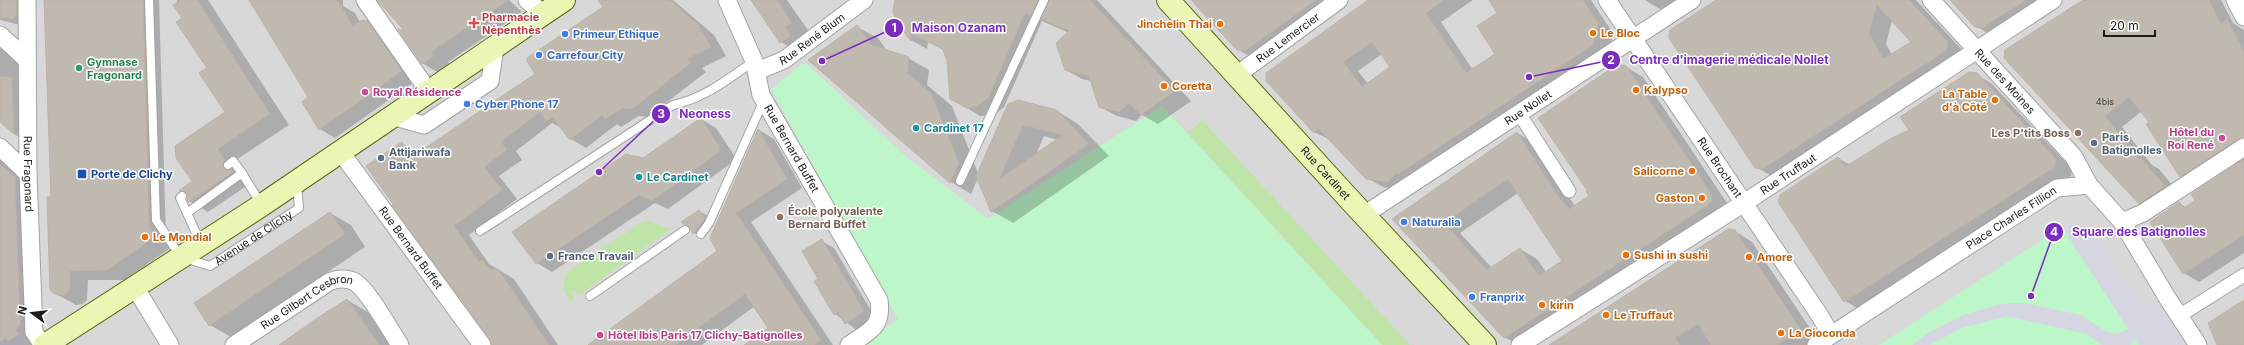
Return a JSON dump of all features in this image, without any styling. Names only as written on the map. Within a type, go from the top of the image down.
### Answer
[{"type":"main road","name":"Avenue de Clichy","points":[[44,345],[262,205],[495,47],[535,7],[564,0]]},
{"type":"main road","name":"Rue Cardinet","points":[[1168,0],[1485,345]]},
{"type":"street","name":"Rue Fragonard","points":[[27,0],[26,59],[28,174],[34,332],[44,345]]},
{"type":"street","points":[[365,0],[429,92]]},
{"type":"street","name":"Rue Bernard Buffet","points":[[727,0],[756,66],[761,95],[879,300],[881,314],[874,328],[849,345]]},
{"type":"street","name":"Rue René Blum","points":[[756,66],[784,60],[864,0]]},
{"type":"street","name":"Rue Lemercier","points":[[1237,75],[1339,0]]},
{"type":"street","name":"Rue Brochant","points":[[1607,0],[1820,316],[1831,335]]},
{"type":"street","name":"Rue Nollet","points":[[1364,215],[1520,115],[1692,0]]},
{"type":"street","name":"Rue des Moines","points":[[1931,0],[2074,157],[2089,185]]},
{"type":"street","name":"Rue Truffaut","points":[[1520,345],[1744,203],[2053,0]]},
{"type":"street","points":[[2235,0],[2244,17]]},
{"type":"street","points":[[0,35],[26,59]]},
{"type":"street","points":[[392,116],[424,125],[490,81],[495,47]]},
{"type":"street","points":[[1520,115],[1569,191]]},
{"type":"street","points":[[0,147],[28,174]]},
{"type":"street","points":[[2122,222],[2143,213],[2244,147]]},
{"type":"street","name":"Rue Bernard Buffet","points":[[340,152],[482,345]]},
{"type":"street","points":[[2089,185],[2122,222],[2198,345]]},
{"type":"street","name":"Place Charles Fillion","points":[[1816,345],[2057,188],[2089,185]]},
{"type":"street","points":[[2179,316],[2244,275]]},
{"type":"street","name":"Rue Gilbert Cesbron","points":[[234,345],[329,282],[346,279],[356,283],[364,290],[400,345]]},
{"type":"street","points":[[135,287],[170,345]]},
{"type":"lane","points":[[149,0],[156,220],[181,257]]},
{"type":"lane","points":[[960,181],[1044,0]]},
{"type":"lane","points":[[480,231],[673,105],[693,101],[756,66]]},
{"type":"lane","points":[[701,234],[709,223],[764,100]]},
{"type":"lane","points":[[228,164],[233,161],[262,205]]},
{"type":"lane","points":[[187,213],[242,173]]},
{"type":"lane","name":"Avenue de Clichy","points":[[181,257],[210,266],[293,212],[299,208],[297,181]]},
{"type":"lane","points":[[182,196],[180,198],[201,244]]},
{"type":"lane","points":[[590,296],[685,230]]},
{"type":"shaded area","points":[[0,0],[2244,0],[2244,345],[0,345]]},
{"type":"shaded area","points":[[0,159],[20,177],[26,338],[24,345],[0,345],[0,341],[5,338],[8,341],[19,334],[16,330],[20,324],[15,177],[0,164]]},
{"type":"shaded area","points":[[2084,221],[2142,308],[2155,301],[2186,345],[2139,345],[2135,339],[2130,345],[2102,345],[2087,334],[2007,316],[1962,328],[1930,345],[1912,345],[1930,332],[1963,315],[1998,305],[2013,303],[2024,303],[2081,315],[2107,332],[2115,334],[2125,331],[2128,328],[2062,227]]},
{"type":"green space","points":[[805,62],[902,153],[988,219],[1162,106],[1382,345],[862,345],[898,319],[771,89]]},
{"type":"green space","points":[[1202,120],[1410,345],[1382,345],[1188,133]]},
{"type":"green space","points":[[645,220],[671,229],[579,295],[574,289],[571,291],[575,298],[570,301],[563,289],[565,275],[573,268]]},
{"type":"green space","points":[[2062,227],[2139,345],[1879,345]]},
{"type":"building","points":[[0,0],[16,0],[17,13],[13,19],[0,17]]},
{"type":"building","points":[[44,0],[143,0],[149,226],[155,237],[107,270],[70,271],[70,289],[66,295],[61,296],[50,290],[47,197],[51,197]]},
{"type":"building","points":[[181,0],[197,0],[270,114],[218,149],[225,160],[223,163],[224,168],[226,170],[231,169],[233,172],[188,202],[186,192],[179,191],[192,181],[176,158],[175,146],[225,112],[199,73],[207,68],[176,22],[182,18],[173,5]]},
{"type":"building","points":[[249,0],[335,0],[340,3],[352,26],[362,20],[368,21],[402,71],[319,130],[302,102],[308,97]]},
{"type":"building","points":[[377,0],[509,0],[431,52],[434,56],[422,64],[398,29],[405,31]]},
{"type":"building","points":[[598,0],[670,0],[698,25],[711,47],[687,59],[691,63],[632,109],[623,108],[605,119],[602,115],[570,140],[552,117],[547,121],[540,112],[501,142],[507,150],[484,167],[502,190],[454,226],[479,262],[482,259],[490,270],[498,269],[549,345],[492,345],[490,339],[392,205],[393,204],[366,166],[402,142],[412,157],[535,74],[527,61],[527,58],[603,7]]},
{"type":"building","points":[[751,0],[777,0],[792,23],[785,27],[791,36],[780,43]]},
{"type":"building","points":[[895,0],[1038,0],[1031,15],[1025,13],[988,98],[977,106],[967,108],[950,99],[947,60],[942,48],[911,34],[911,41],[895,20],[893,11]]},
{"type":"building","points":[[1049,0],[1090,0],[1175,91],[1141,115],[1129,103],[1119,112],[1099,107],[1089,76],[1065,70],[1056,43],[1069,31],[1041,19]]},
{"type":"building","points":[[1191,0],[1316,0],[1245,51],[1237,50]]},
{"type":"building","points":[[1368,0],[1444,0],[1426,13],[1466,73],[1495,54],[1477,26],[1497,13],[1489,0],[1583,0],[1598,23],[1593,45],[1397,175],[1396,173],[1387,182],[1366,179],[1318,128],[1314,133],[1266,81],[1266,73]],"holes":[[[1372,42],[1390,67],[1362,87],[1343,62]]]},
{"type":"building","points":[[1716,0],[1909,0],[1948,42],[1947,50],[1763,169],[1755,168],[1669,38],[1670,30]],"holes":[[[1877,5],[1911,42],[1883,59],[1869,33]]]},
{"type":"building","points":[[1950,0],[2026,0],[1982,28],[1975,27]]},
{"type":"building","points":[[2083,0],[2209,0],[2221,24],[2227,19],[2244,52],[2244,137],[2180,177],[2146,124],[2149,122],[2129,97],[2105,116],[2139,159],[2141,158],[2165,186],[2139,204],[2004,58],[2005,50]]},
{"type":"building","name":"Cardinet 17","points":[[857,25],[872,45],[909,57],[907,73],[931,93],[959,163],[950,183],[808,60]]},
{"type":"building","points":[[1618,64],[1626,66],[1712,195],[1711,203],[1504,338],[1392,219],[1517,132],[1555,192],[1569,209],[1589,196],[1586,191],[1587,190],[1538,118]],"holes":[[[1508,179],[1562,261],[1539,276],[1520,248],[1487,270],[1444,223]]]},
{"type":"building","points":[[1969,72],[1977,73],[2056,159],[2055,167],[1844,302],[1778,202],[1780,195],[1838,157],[1845,167],[1888,140],[1909,130],[1900,117]]},
{"type":"building","points":[[0,77],[12,77],[14,134],[0,122]]},
{"type":"building","points":[[1018,100],[1057,110],[1089,144],[991,212],[976,176],[1008,104]],"holes":[[[1023,125],[1063,135],[999,179]]]},
{"type":"building","name":"Le Cardinet","points":[[701,118],[719,146],[719,152],[652,201],[639,195],[536,264],[512,232],[626,154],[643,158]]},
{"type":"building","points":[[758,129],[787,179],[736,213],[821,340],[814,345],[744,345],[768,328],[745,294],[675,345],[588,345],[717,251],[710,238]]},
{"type":"building","points":[[2244,159],[2244,235],[2183,274],[2150,222],[2179,202],[2184,208],[2195,200],[2191,194]]},
{"type":"building","points":[[0,164],[15,177],[20,324],[16,330],[19,334],[8,341],[5,338],[0,342]]},
{"type":"building","points":[[699,210],[705,218],[693,234],[689,227],[681,222]]},
{"type":"building","points":[[330,212],[345,234],[209,326],[194,303]]},
{"type":"building","points":[[1728,229],[1735,230],[1801,330],[1777,345],[1711,345],[1698,324],[1675,338],[1680,345],[1549,345]]},
{"type":"building","points":[[822,239],[864,311],[845,324],[838,312],[834,315],[814,281],[818,279],[802,251]]},
{"type":"building","points":[[347,299],[379,345],[279,345],[319,317]]},
{"type":"building","points":[[2244,300],[2244,345],[2217,345],[2208,323]]},
{"type":"place","name":"Pharmacie Népenthès","points":[[474,23]]},
{"type":"place","name":"Jinchelin Thai","points":[[1220,24]]},
{"type":"place","name":"Le Bloc","points":[[1593,33]]},
{"type":"place","name":"Primeur Ethique","points":[[565,34]]},
{"type":"place","name":"Carrefour City","points":[[539,55]]},
{"type":"place","name":"Maison Ozanam","points":[[822,61]]},
{"type":"place","name":"Gymnase Fragonard","points":[[79,68]]},
{"type":"place","name":"Centre d'imagerie médicale Nollet","points":[[1529,77]]},
{"type":"place","name":"Coretta","points":[[1164,86]]},
{"type":"place","name":"Kalypso","points":[[1636,90]]},
{"type":"place","name":"Royal Résidence","points":[[365,92]]},
{"type":"place","name":"La Table d'à Côté","points":[[1995,100]]},
{"type":"place","name":"Cyber Phone 17","points":[[467,104]]},
{"type":"place","name":"Cardinet 17","points":[[916,128]]},
{"type":"place","name":"Les P'tits Boss","points":[[2078,133]]},
{"type":"place","name":"Hôtel du Roi René","points":[[2222,138]]},
{"type":"place","name":"Paris Batignolles","points":[[2094,143]]},
{"type":"place","name":"Attijariwafa Bank","points":[[381,158]]},
{"type":"place","name":"Salicorne","points":[[1692,171]]},
{"type":"place","name":"Neoness","points":[[599,172]]},
{"type":"place","name":"Porte de Clichy","points":[[82,174]]},
{"type":"place","name":"Le Cardinet","points":[[639,177]]},
{"type":"place","name":"Gaston","points":[[1702,198]]},
{"type":"place","name":"École polyvalente Bernard Buffet","points":[[780,217]]},
{"type":"place","name":"Naturalia","points":[[1404,222]]},
{"type":"place","name":"Le Mondial","points":[[145,237]]},
{"type":"place","name":"Sushi in sushi","points":[[1626,255]]},
{"type":"place","name":"France Travail","points":[[550,256]]},
{"type":"place","name":"Amore","points":[[1749,257]]},
{"type":"place","name":"Square des Batignolles","points":[[2031,296]]},
{"type":"place","name":"Franprix","points":[[1472,297]]},
{"type":"place","name":"kirin","points":[[1542,305]]},
{"type":"place","name":"Le Truffaut","points":[[1606,315]]},
{"type":"place","name":"La Gioconda","points":[[1781,333]]},
{"type":"place","name":"Hôtel Ibis Paris 17 Clichy-Batignolles","points":[[600,335]]}]
